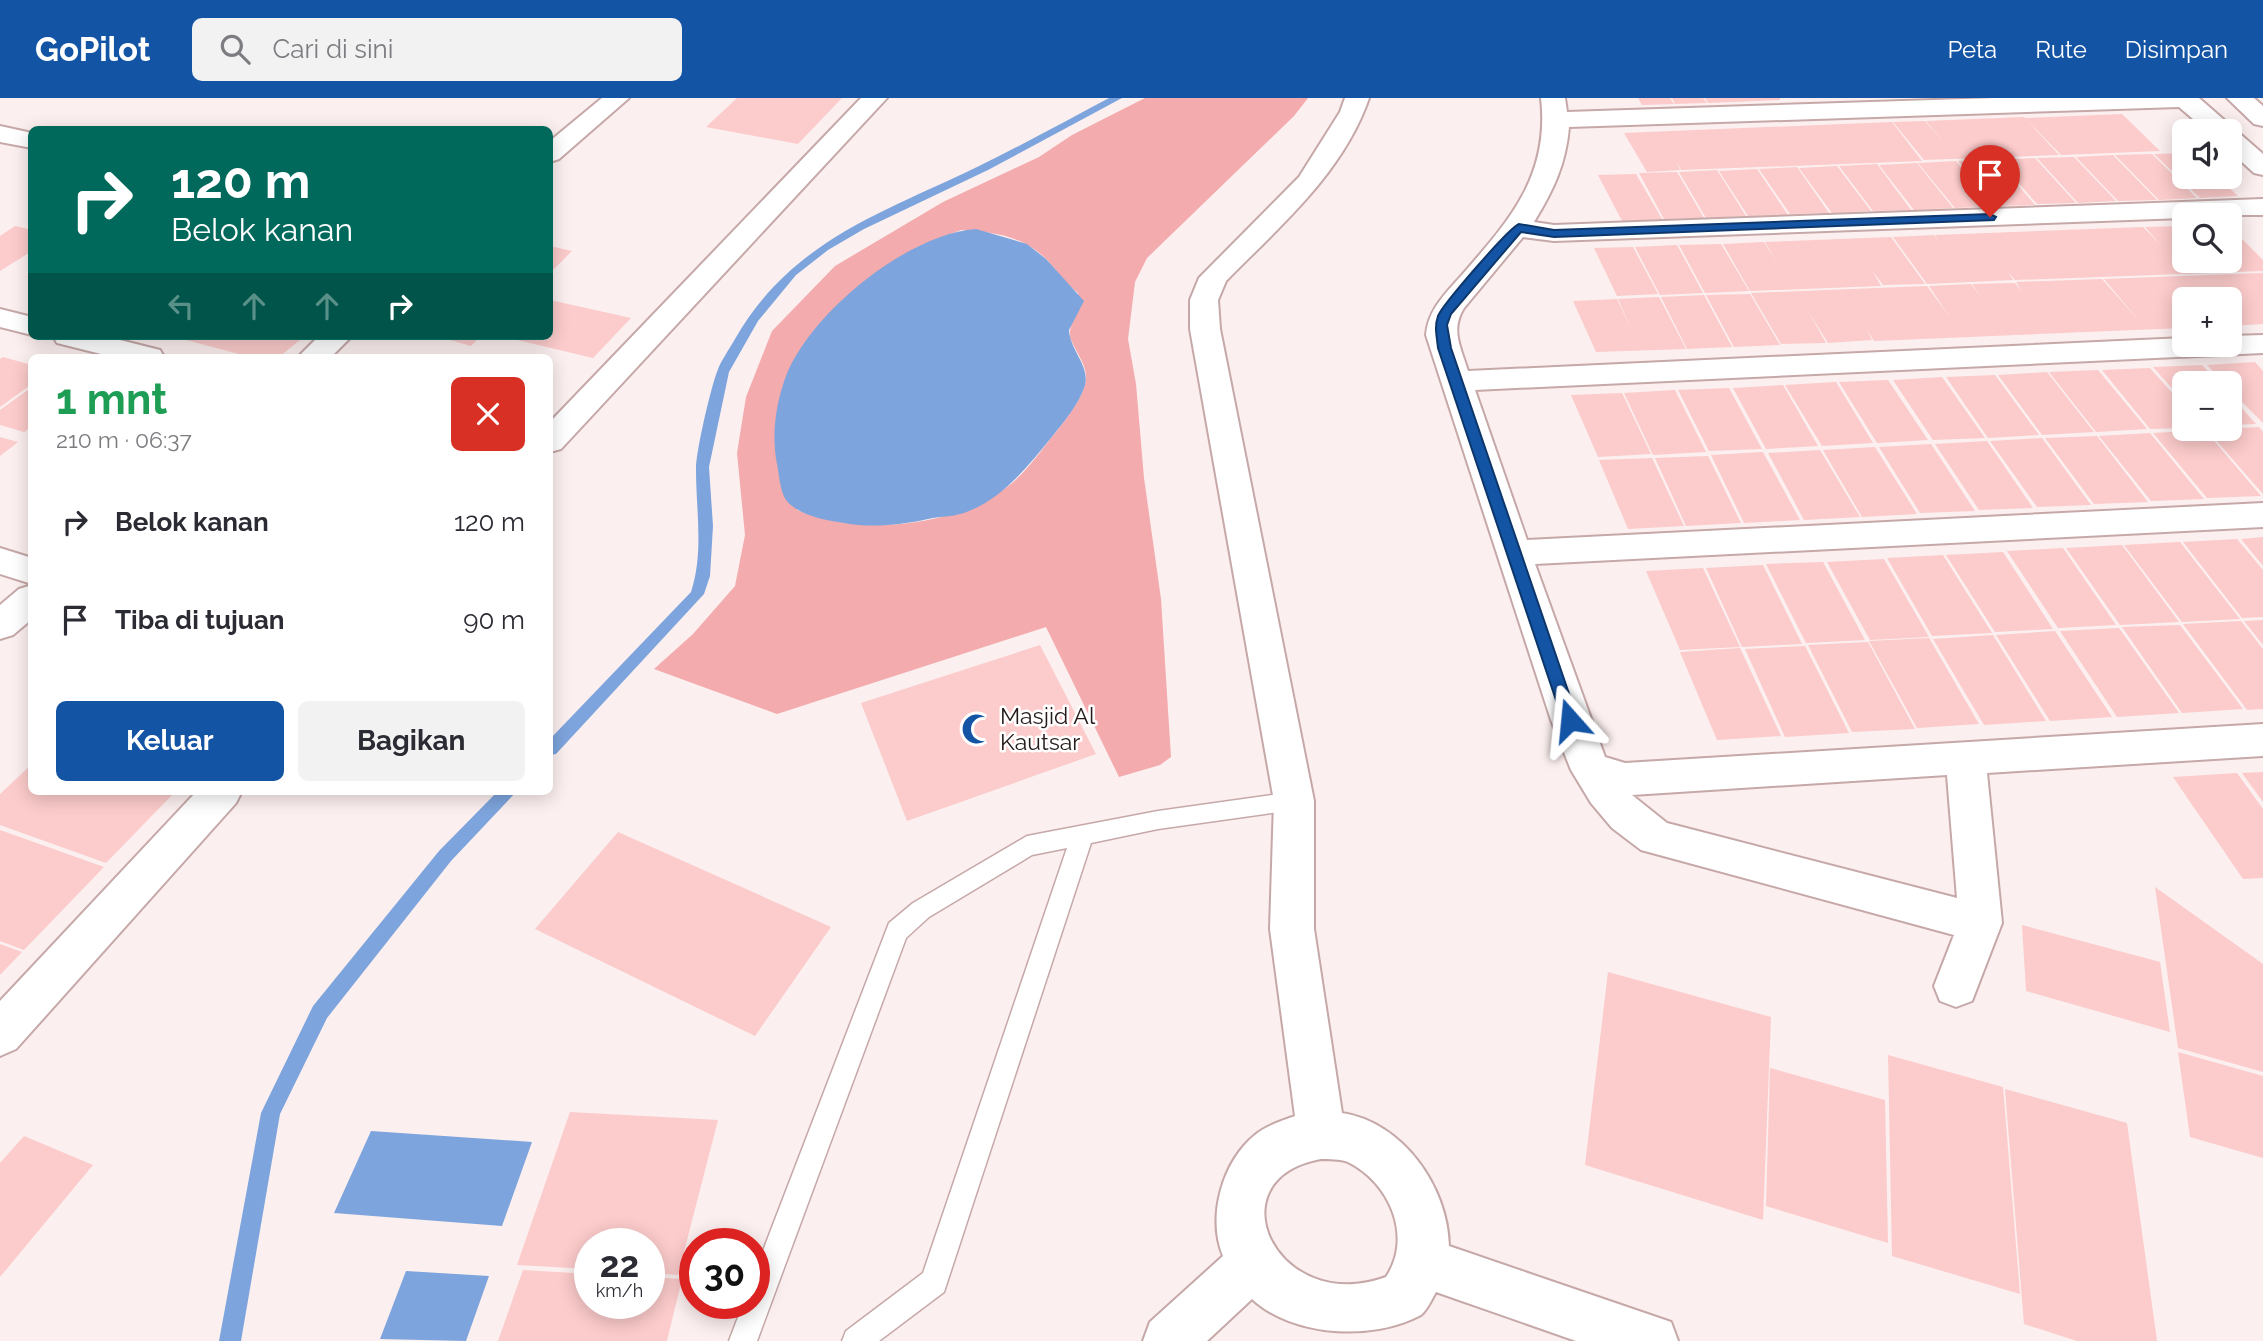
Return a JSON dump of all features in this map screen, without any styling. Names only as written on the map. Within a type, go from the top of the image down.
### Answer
[{"type":"street","points":[[553,151],[617,98]]},
{"type":"street","points":[[553,438],[875,98]]},
{"type":"street","points":[[1321,1135],[1292,929],[1294,801],[1205,329],[1204,300],[1213,278],[1309,182],[1352,112],[1357,98]]},
{"type":"street","points":[[1980,923],[1656,838],[1623,816],[1604,793],[1591,770],[1570,720],[1441,335],[1445,313],[1519,228],[1542,188],[1556,109],[2185,98],[2209,119]]},
{"type":"street","points":[[2239,98],[2263,119]]},
{"type":"street","points":[[0,134],[28,140]]},
{"type":"street","points":[[2242,149],[2263,167]]},
{"type":"street","points":[[1519,228],[1554,233],[2263,207]]},
{"type":"street","points":[[0,318],[28,325]]},
{"type":"street","points":[[83,340],[137,354]]},
{"type":"street","points":[[316,354],[332,340]]},
{"type":"street","points":[[1457,381],[2263,344]]},
{"type":"street","points":[[1515,553],[2263,515]]},
{"type":"street","points":[[0,561],[28,569]]},
{"type":"street","points":[[0,625],[28,601]]},
{"type":"street","points":[[1591,770],[1625,779],[2263,740]]},
{"type":"street","points":[[1956,986],[1980,923],[1966,760]]},
{"type":"street","points":[[0,1034],[218,795]]},
{"type":"street","points":[[1321,1135],[1355,1140],[1387,1159],[1411,1188],[1423,1224],[1422,1262],[1405,1295],[1378,1318],[1341,1327],[1303,1321],[1271,1299],[1248,1267],[1238,1229],[1242,1193],[1260,1163],[1287,1142],[1321,1135]]},
{"type":"street","points":[[1422,1262],[1652,1341]]},
{"type":"street","points":[[1169,1341],[1248,1267]]},
{"type":"lane","points":[[743,1341],[897,930],[921,910],[1027,846],[1083,834],[1294,801]]},
{"type":"lane","points":[[856,1341],[934,1282],[1083,834]]},
{"type":"shaded area","points":[[1145,98],[1308,98],[1294,116],[1147,258],[1135,282],[1128,339],[1136,384],[1144,478],[1161,599],[1171,757],[1160,765],[1119,777],[1046,627],[777,714],[654,669],[693,634],[735,586],[745,535],[737,453],[746,397],[772,331],[835,266],[943,202],[1039,157],[1072,135]],"holes":[[[961,230],[1005,236],[1025,244],[1044,257],[1078,293],[1078,307],[1071,325],[1070,337],[1086,376],[1083,391],[1075,406],[1035,459],[1011,484],[989,499],[963,510],[936,518],[878,525],[822,518],[797,510],[922,245]]]},
{"type":"water","points":[[976,229],[1027,244],[1046,259],[1084,301],[1069,330],[1086,378],[1083,392],[1075,406],[1014,480],[993,498],[964,513],[875,526],[821,519],[798,510],[786,500],[782,492],[775,453],[775,429],[784,382],[801,348],[841,301],[894,260],[950,234]]},
{"type":"water","points":[[371,1131],[532,1142],[502,1226],[334,1213]]},
{"type":"water","points":[[406,1271],[489,1276],[466,1341],[380,1339]]},
{"type":"building","points":[[737,98],[842,98],[798,144],[706,127]]},
{"type":"building","points":[[1638,98],[1670,98],[1674,104],[1642,105]]},
{"type":"building","points":[[1672,98],[1703,98],[1707,103],[1675,104]]},
{"type":"building","points":[[1705,98],[1780,98],[1780,100],[1708,103]]},
{"type":"building","points":[[2122,114],[2160,151],[2061,155],[2025,118]]},
{"type":"building","points":[[2024,117],[2059,155],[1924,160],[1893,122],[1925,121],[1946,145],[1926,121]]},
{"type":"building","points":[[1892,122],[1922,161],[1681,170],[1676,161],[1680,170],[1647,172],[1624,133]]},
{"type":"building","points":[[2172,153],[2172,171],[2154,154]]},
{"type":"building","points":[[2152,154],[2172,174],[2172,189],[2188,189],[2197,198],[2159,200],[2115,155]]},
{"type":"building","points":[[2113,155],[2157,200],[2118,201],[2076,157]]},
{"type":"building","points":[[2074,157],[2116,201],[2078,203],[2037,158]]},
{"type":"building","points":[[2035,158],[2076,203],[2037,204],[1998,160]]},
{"type":"building","points":[[1996,160],[2035,205],[1996,206],[1958,161]]},
{"type":"building","points":[[1956,161],[1994,206],[1955,208],[1918,163]]},
{"type":"building","points":[[1917,163],[1953,208],[1914,210],[1879,165]]},
{"type":"building","points":[[1877,164],[1911,210],[1873,211],[1839,166]]},
{"type":"building","points":[[1837,166],[1871,211],[1832,213],[1799,168]]},
{"type":"building","points":[[1797,167],[1829,213],[1790,214],[1759,169]]},
{"type":"building","points":[[1757,169],[1788,215],[1748,216],[1719,171]]},
{"type":"building","points":[[1717,170],[1746,216],[1706,218],[1679,172]]},
{"type":"building","points":[[1677,172],[1704,218],[1664,219],[1639,173]]},
{"type":"building","points":[[1636,174],[1662,219],[1622,221],[1598,175]]},
{"type":"building","points":[[2191,189],[2230,189],[2238,196],[2200,198]]},
{"type":"building","points":[[15,226],[28,229],[28,254],[0,271],[0,236]]},
{"type":"building","points":[[2172,226],[2172,273],[2208,273],[2015,280],[2008,272],[2013,280],[1927,284],[1893,237],[1934,235],[1939,242],[1935,235],[2143,227],[2161,245],[2145,227]]},
{"type":"building","points":[[1891,237],[1925,284],[1883,285],[1872,270],[1881,286],[1750,291],[1723,244],[1764,242],[1777,262],[1765,242]]},
{"type":"building","points":[[2242,239],[2263,260],[2263,271],[2242,272]]},
{"type":"building","points":[[1721,244],[1749,291],[1705,293],[1679,245]]},
{"type":"building","points":[[1677,245],[1703,293],[1660,295],[1635,247]]},
{"type":"building","points":[[553,247],[572,251],[553,270]]},
{"type":"building","points":[[1633,247],[1658,294],[1617,296],[1594,248]]},
{"type":"building","points":[[2263,273],[2263,324],[2242,325],[2242,287],[2172,287],[2172,329],[1874,341],[1867,330],[1872,340],[1828,343],[1808,311],[1826,343],[1781,344],[1751,293],[1927,286],[1951,319],[1929,286],[1971,284],[1983,299],[1972,284],[2015,283],[2022,292],[2016,282],[2102,279],[2140,322],[2104,279]]},
{"type":"building","points":[[1750,294],[1780,345],[1734,347],[1706,295]]},
{"type":"building","points":[[1704,295],[1732,347],[1687,349],[1661,297]]},
{"type":"building","points":[[1659,297],[1686,349],[1596,352],[1573,301],[1617,299],[1632,331],[1618,299]]},
{"type":"building","points":[[553,301],[631,318],[593,358],[518,340],[553,340]]},
{"type":"building","points":[[186,340],[300,340],[283,354],[239,354]]},
{"type":"building","points":[[450,340],[477,340],[471,346]]},
{"type":"building","points":[[3,357],[28,364],[28,387],[0,407],[0,359]]},
{"type":"building","points":[[2255,362],[2263,371],[2263,423],[2242,402],[2242,371],[2213,371],[2207,365]]},
{"type":"building","points":[[2202,365],[2208,371],[2172,371],[2172,388],[2153,367]]},
{"type":"building","points":[[2150,368],[2172,393],[2172,428],[2150,429],[2102,370]]},
{"type":"building","points":[[2098,370],[2147,429],[2096,432],[2049,372]]},
{"type":"building","points":[[2047,372],[2094,432],[2042,435],[1998,375]]},
{"type":"building","points":[[1995,375],[2039,435],[1988,438],[1946,377]]},
{"type":"building","points":[[1942,377],[1985,438],[1933,440],[1893,380]]},
{"type":"building","points":[[1888,380],[1928,440],[1877,443],[1839,382]]},
{"type":"building","points":[[1836,382],[1873,443],[1822,446],[1785,385]]},
{"type":"building","points":[[1783,385],[1818,446],[1766,449],[1733,388]]},
{"type":"building","points":[[1729,388],[1762,449],[1709,451],[1678,390]]},
{"type":"building","points":[[28,390],[28,430],[24,432],[0,425],[0,410]]},
{"type":"building","points":[[1675,390],[1706,452],[1653,455],[1624,393]]},
{"type":"building","points":[[1622,393],[1651,454],[1598,457],[1571,395]]},
{"type":"building","points":[[2242,408],[2256,424],[2242,425]]},
{"type":"building","points":[[2259,427],[2263,432],[2263,494],[2217,441],[2242,441],[2242,428]]},
{"type":"building","points":[[2172,432],[2172,441],[2214,441],[2261,496],[2207,498],[2153,433]]},
{"type":"building","points":[[2150,433],[2204,499],[2151,501],[2099,436]]},
{"type":"building","points":[[2097,436],[2148,502],[2094,504],[2045,438]]},
{"type":"building","points":[[0,437],[18,442],[0,456]]},
{"type":"building","points":[[2042,438],[2091,505],[2037,507],[1990,441]]},
{"type":"building","points":[[1987,441],[2033,508],[1979,510],[1935,444]]},
{"type":"building","points":[[1931,444],[1975,511],[1920,513],[1879,447]]},
{"type":"building","points":[[1875,447],[1917,514],[1862,517],[1823,450]]},
{"type":"building","points":[[1820,450],[1860,517],[1804,520],[1768,453]]},
{"type":"building","points":[[1763,452],[1800,520],[1744,523],[1711,455]]},
{"type":"building","points":[[1708,456],[1741,523],[1686,526],[1655,458]]},
{"type":"building","points":[[1652,458],[1684,526],[1628,529],[1599,460]]},
{"type":"building","points":[[2263,537],[2263,566],[2241,539]]},
{"type":"building","points":[[2237,539],[2263,570],[2263,617],[2242,618],[2183,542]]},
{"type":"building","points":[[2180,542],[2240,619],[2182,622],[2124,545]]},
{"type":"building","points":[[2122,545],[2179,622],[2120,625],[2066,548]]},
{"type":"building","points":[[2063,548],[2116,625],[2058,628],[2007,551]]},
{"type":"building","points":[[2003,552],[2053,629],[1995,632],[1946,555]]},
{"type":"building","points":[[1943,555],[1992,633],[1932,636],[1887,558]]},
{"type":"building","points":[[1884,559],[1929,637],[1870,640],[1827,562]]},
{"type":"building","points":[[1823,562],[1865,640],[1806,643],[1766,564]]},
{"type":"building","points":[[1763,565],[1802,644],[1742,647],[1706,568]]},
{"type":"building","points":[[1703,568],[1740,647],[1680,650],[1646,571]]},
{"type":"building","points":[[2263,620],[2263,645],[2244,621]]},
{"type":"building","points":[[2241,621],[2263,649],[2263,709],[2247,710],[2183,624]]},
{"type":"building","points":[[2180,625],[2243,709],[2182,713],[2122,627]]},
{"type":"building","points":[[2119,628],[2179,713],[2117,717],[2060,631]]},
{"type":"building","points":[[2055,631],[2112,717],[2050,721],[1996,635]]},
{"type":"building","points":[[1993,635],[2046,721],[1984,725],[1933,639]]},
{"type":"building","points":[[1929,638],[1979,724],[1917,728],[1869,641]]},
{"type":"building","points":[[1868,642],[1915,729],[1852,732],[1808,645]]},
{"type":"building","name":"Masjid Al Kautsar","points":[[1040,645],[1096,754],[907,821],[861,703]]},
{"type":"building","points":[[1805,646],[1849,733],[1785,737],[1745,649]]},
{"type":"building","points":[[1740,648],[1781,736],[1717,740],[1680,652]]},
{"type":"building","points":[[28,768],[28,795],[172,795],[106,863],[0,825],[0,794]]},
{"type":"building","points":[[2263,772],[2263,802],[2242,773]]},
{"type":"building","points":[[2237,773],[2263,809],[2263,878],[2243,879],[2173,777]]},
{"type":"building","points":[[0,830],[104,867],[24,950],[0,941]]},
{"type":"building","points":[[618,832],[831,927],[755,1036],[535,929]]},
{"type":"building","points":[[2155,887],[2263,964],[2263,1072],[2178,1048]]},
{"type":"building","points":[[2022,925],[2160,962],[2170,1032],[2026,991]]},
{"type":"building","points":[[0,944],[22,952],[0,975]]},
{"type":"building","points":[[1608,972],[1771,1017],[1763,1220],[1585,1165]]},
{"type":"building","points":[[2178,1052],[2263,1076],[2263,1158],[2190,1137]]},
{"type":"building","points":[[1888,1055],[2003,1087],[2020,1294],[1892,1256]]},
{"type":"building","points":[[1770,1068],[1885,1100],[1888,1243],[1766,1206]]},
{"type":"building","points":[[2005,1089],[2127,1123],[2157,1341],[2077,1341],[2024,1324]]},
{"type":"building","points":[[570,1112],[718,1120],[690,1228],[679,1228],[678,1275],[665,1274],[665,1228],[574,1228],[574,1268],[517,1265]]},
{"type":"building","points":[[24,1136],[93,1165],[0,1277],[0,1163]]},
{"type":"building","points":[[523,1270],[574,1273],[574,1319],[665,1319],[665,1278],[679,1279],[679,1291],[667,1341],[498,1341]]},
{"type":"waterway","points":[[553,746],[697,594],[703,576],[706,526],[702,467],[723,372],[753,319],[792,273],[824,248],[860,227],[984,168],[1117,98]]},
{"type":"waterway","points":[[230,1341],[271,1113],[320,1012],[445,856],[505,795]]},
{"type":"place","name":"Masjid Al Kautsar","points":[[977,729]]},
{"type":"route","points":[[1570,720],[1444,348],[1441,325],[1445,313],[1519,228],[1554,233],[1990,217]]}]
